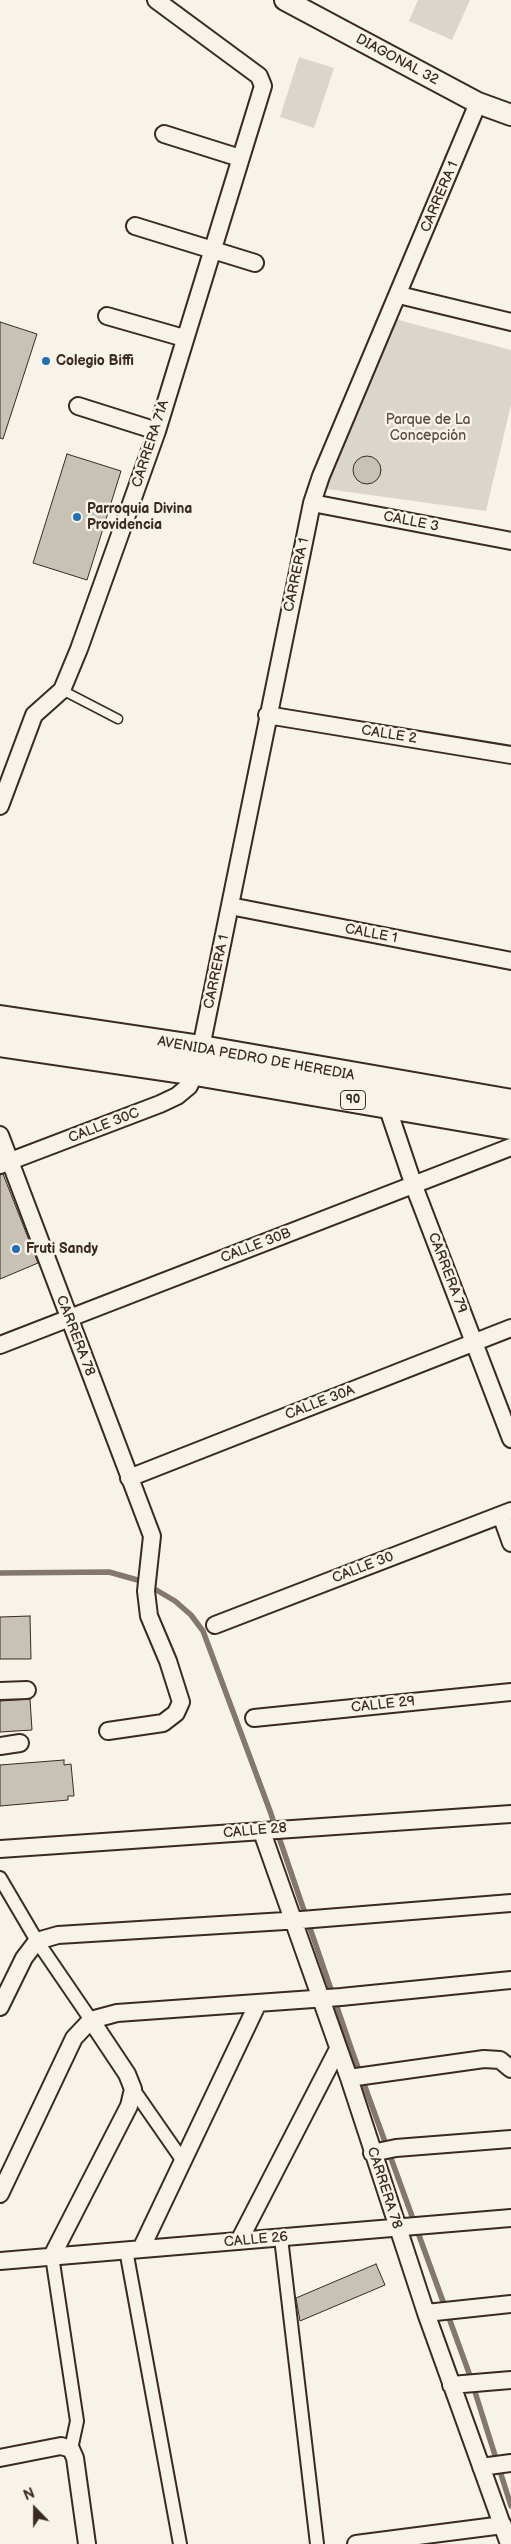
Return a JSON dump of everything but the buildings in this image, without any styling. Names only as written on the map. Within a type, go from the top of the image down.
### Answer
[{"type":"highway","name":"AVENIDA PEDRO DE HEREDIA","points":[[0,1019],[198,1060],[387,1106],[511,1126]]},
{"type":"highway","name":"AVENIDA PEDRO DE HEREDIA","points":[[0,1043],[198,1060],[511,1103]]},
{"type":"street","name":"CARRERA 71A","points":[[0,806],[34,714],[62,690],[79,649],[157,431],[184,338],[263,86],[259,76],[156,0]]},
{"type":"street","name":"DIAGONAL 32","points":[[285,0],[478,103],[511,116]]},
{"type":"street","name":"CARRERA 1","points":[[198,1060],[267,715],[312,503],[321,476],[399,295],[478,103]]},
{"type":"street","points":[[164,134],[240,158]]},
{"type":"street","points":[[135,226],[255,263]]},
{"type":"street","points":[[399,295],[511,322]]},
{"type":"street","points":[[106,316],[184,338]]},
{"type":"street","points":[[78,406],[157,431]]},
{"type":"street","name":"CALLE 3","points":[[312,503],[511,541]]},
{"type":"street","name":"CALLE 2","points":[[267,715],[511,755]]},
{"type":"street","name":"CALLE 1","points":[[230,906],[511,961]]},
{"type":"street","name":"CALLE 30C","points":[[5,1163],[177,1096],[188,1086],[198,1060]]},
{"type":"street","name":"CARRERA 79","points":[[387,1106],[414,1186],[511,1439]]},
{"type":"street","name":"CARRERA 78","points":[[0,1135],[5,1163],[68,1318],[152,1541],[147,1587],[149,1616],[168,1661],[181,1702],[176,1713],[163,1723],[108,1731]]},
{"type":"street","name":"CALLE 30B","points":[[0,1345],[511,1147]]},
{"type":"street","name":"CALLE 30A","points":[[129,1478],[511,1328]]},
{"type":"street","points":[[506,1513],[511,1543]]},
{"type":"street","name":"CALLE 30","points":[[215,1625],[506,1513]]},
{"type":"street","points":[[0,1691],[28,1690]]},
{"type":"street","name":"CALLE 29","points":[[254,1718],[511,1692]]},
{"type":"street","points":[[0,1746],[20,1743]]},
{"type":"street","name":"CALLE 28","points":[[0,1849],[511,1814]]},
{"type":"street","name":"CARRERA 78","points":[[265,1831],[297,1920],[329,1998],[338,2049],[358,2077],[411,2228],[440,2312],[457,2384],[498,2465],[502,2525],[509,2544]]},
{"type":"street","points":[[0,1878],[37,1941],[127,2074],[133,2089],[183,2161]]},
{"type":"street","points":[[0,2007],[24,1958],[37,1941],[58,1935],[297,1920],[511,1903]]},
{"type":"street","points":[[0,2194],[74,2038],[91,2020],[117,2014],[329,1998],[511,1980]]},
{"type":"street","points":[[180,2544],[134,2250],[183,2161],[258,2003]]},
{"type":"street","points":[[239,2241],[338,2049]]},
{"type":"street","points":[[358,2077],[484,2059],[500,2060],[511,2069]]},
{"type":"street","points":[[87,2544],[75,2458],[71,2449],[77,2421],[52,2256],[129,2106],[133,2089]]},
{"type":"street","points":[[383,2151],[511,2139]]},
{"type":"street","name":"CALLE 26","points":[[0,2261],[411,2228],[511,2218]]},
{"type":"street","points":[[281,2238],[317,2544]]},
{"type":"street","points":[[440,2312],[511,2304]]},
{"type":"street","points":[[457,2384],[511,2380]]},
{"type":"street","points":[[1,2455],[61,2446],[71,2449]]},
{"type":"street","points":[[356,2544],[464,2537],[502,2525]]},
{"type":"lane","points":[[62,690],[118,719]]},
{"type":"green space","points":[[418,0],[470,0],[452,40],[409,21]]},
{"type":"green space","points":[[299,57],[334,68],[314,128],[280,117]]},
{"type":"green space","name":"Parque de La Concepción","points":[[395,319],[511,350],[511,405],[486,511],[320,488]]},
{"type":"waterway","points":[[0,1573],[109,1572],[141,1581],[175,1601],[191,1615],[203,1631],[270,1811],[352,2051],[469,2373],[511,2506]]},
{"type":"place","name":"Colegio Biffi","points":[[46,361]]},
{"type":"place","name":"Parroquia Divina Providencia","points":[[77,517]]},
{"type":"place","name":"Fruti Sandy","points":[[16,1249]]}]
